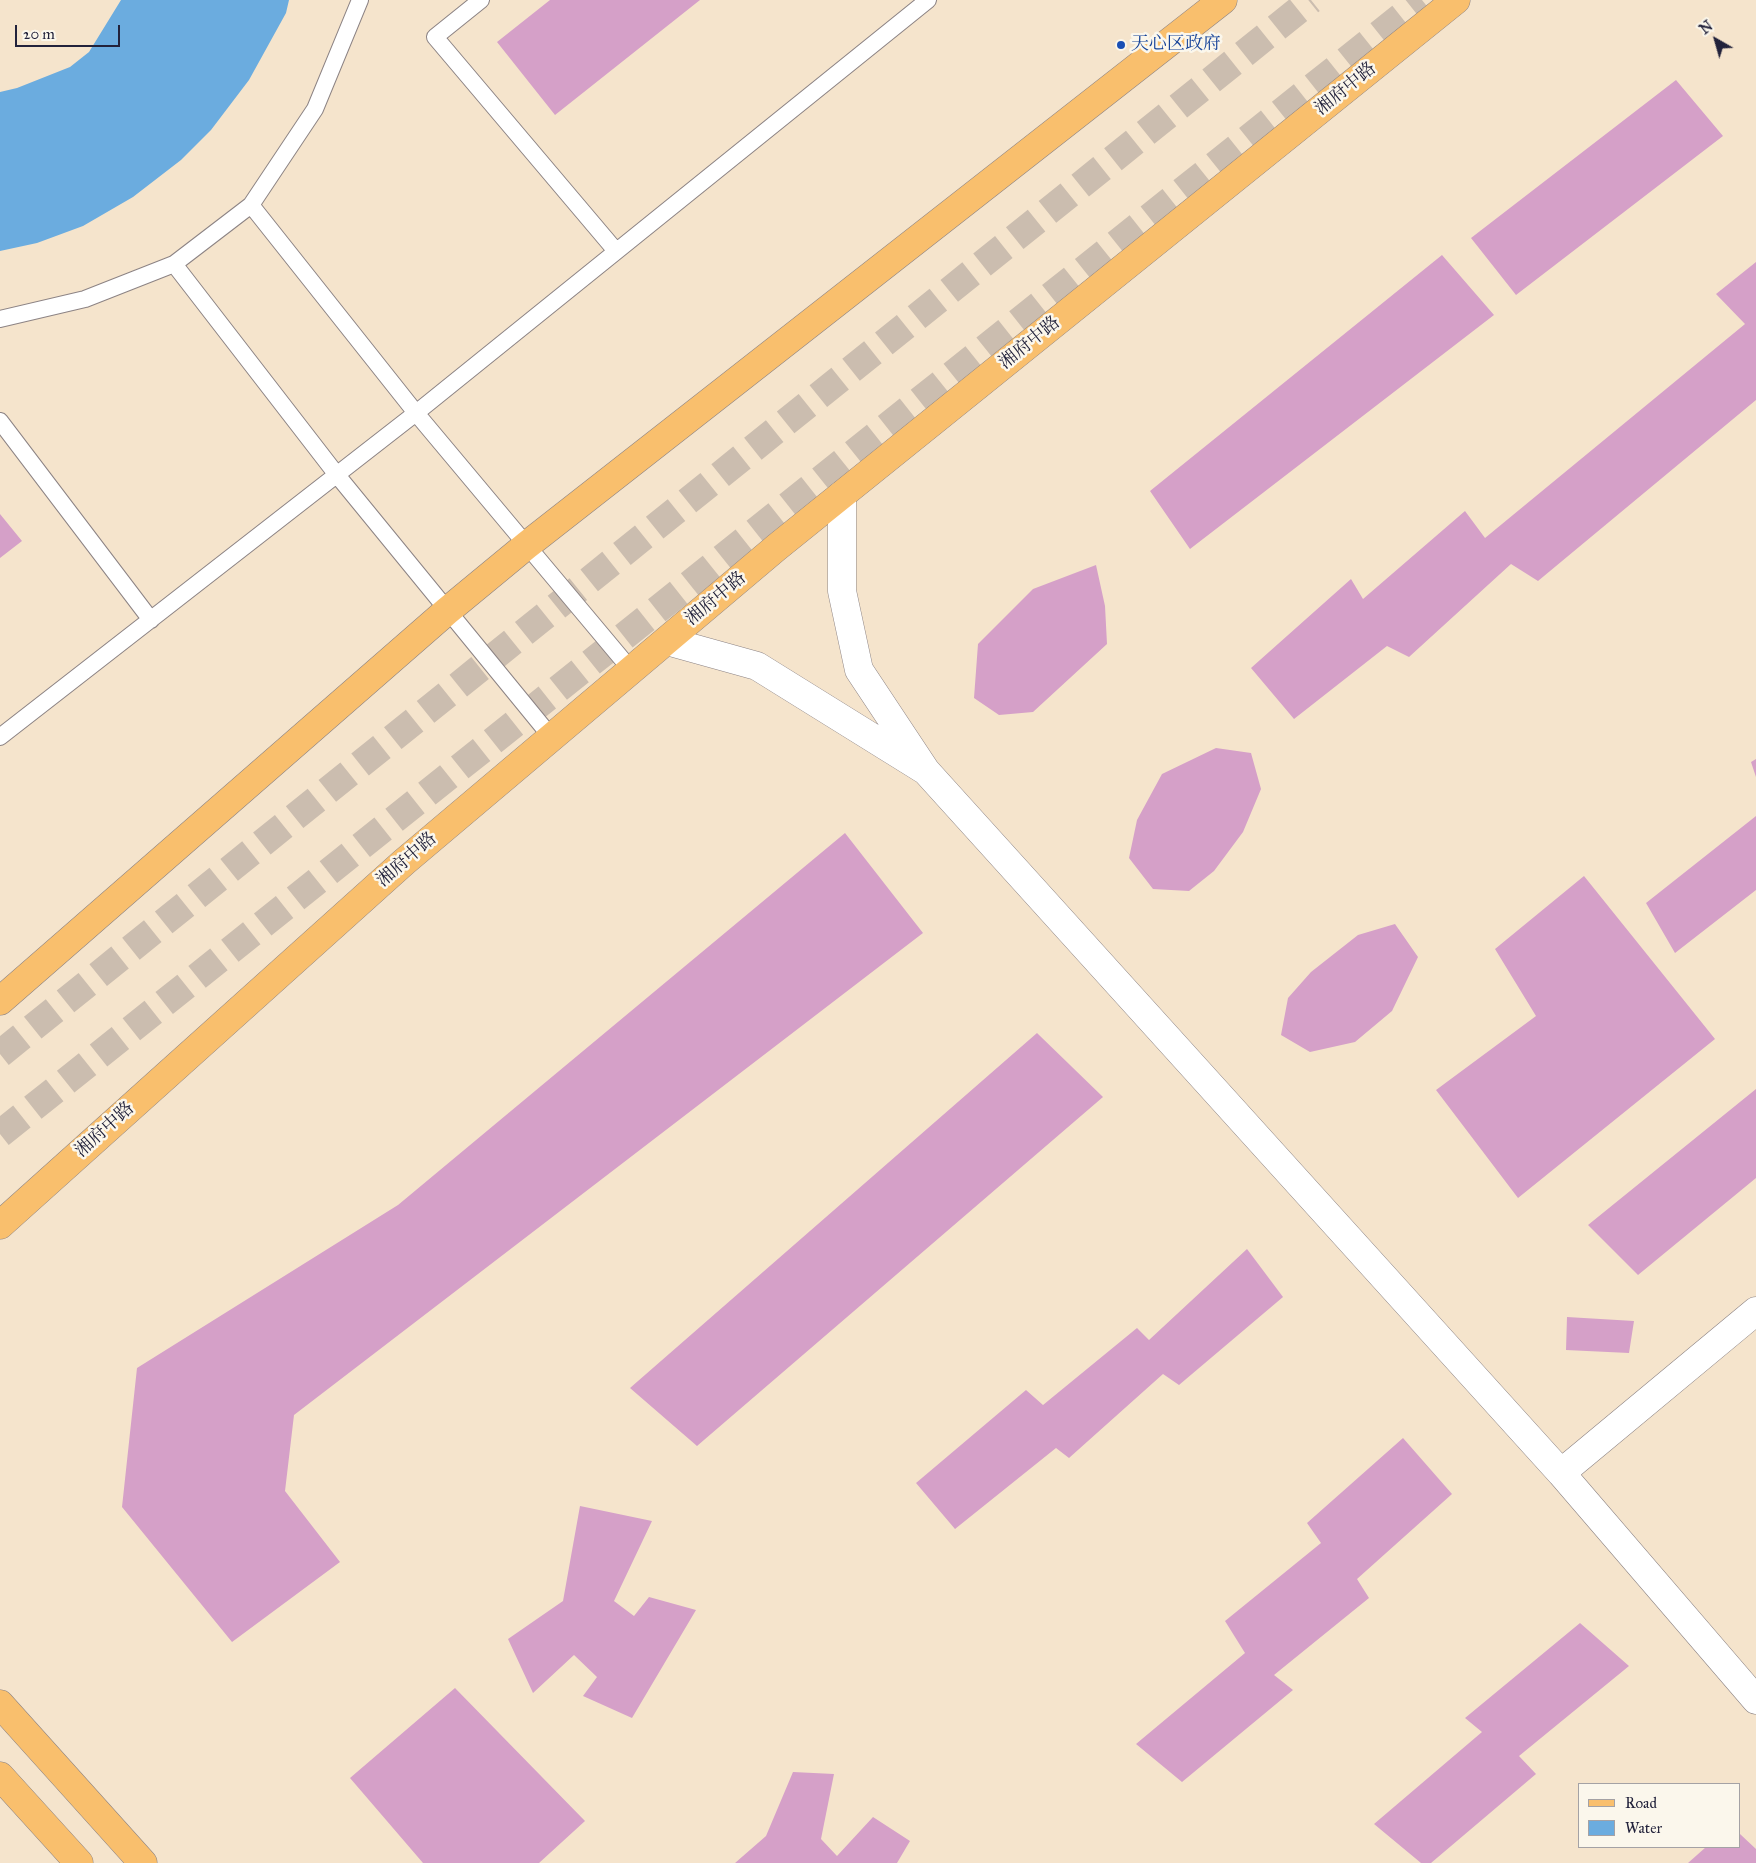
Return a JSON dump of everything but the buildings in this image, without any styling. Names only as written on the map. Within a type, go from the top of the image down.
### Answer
[{"type":"main road","points":[[0,1001],[447,611],[527,545],[1223,0]]},
{"type":"main road","name":"湘府中路","points":[[0,1225],[404,862],[842,495],[1456,0]]},
{"type":"main road","points":[[0,1704],[143,1863]]},
{"type":"main road","points":[[0,1776],[79,1863]]},
{"type":"street","points":[[842,495],[842,591],[859,670],[926,771],[1561,1473],[1756,1700]]},
{"type":"street","points":[[667,641],[757,666],[926,771]]},
{"type":"street","points":[[1561,1473],[1756,1311]]},
{"type":"lane","points":[[0,318],[85,299],[174,264],[251,204],[315,109],[360,0]]},
{"type":"lane","points":[[481,0],[435,37],[616,252]]},
{"type":"lane","points":[[0,737],[416,413],[928,0]]},
{"type":"lane","points":[[251,204],[416,413],[632,671]]},
{"type":"lane","points":[[174,264],[336,475],[552,738]]},
{"type":"lane","points":[[0,421],[151,620]]},
{"type":"water","points":[[121,0],[289,0],[286,13],[249,80],[211,130],[181,160],[133,197],[83,226],[37,243],[0,251],[0,92],[17,88],[70,67],[89,52]]},
{"type":"tunnel","points":[[0,1054],[1311,0]]},
{"type":"tunnel","points":[[0,1134],[1422,0]]},
{"type":"place","name":"天心区政府","points":[[1121,45]]}]
